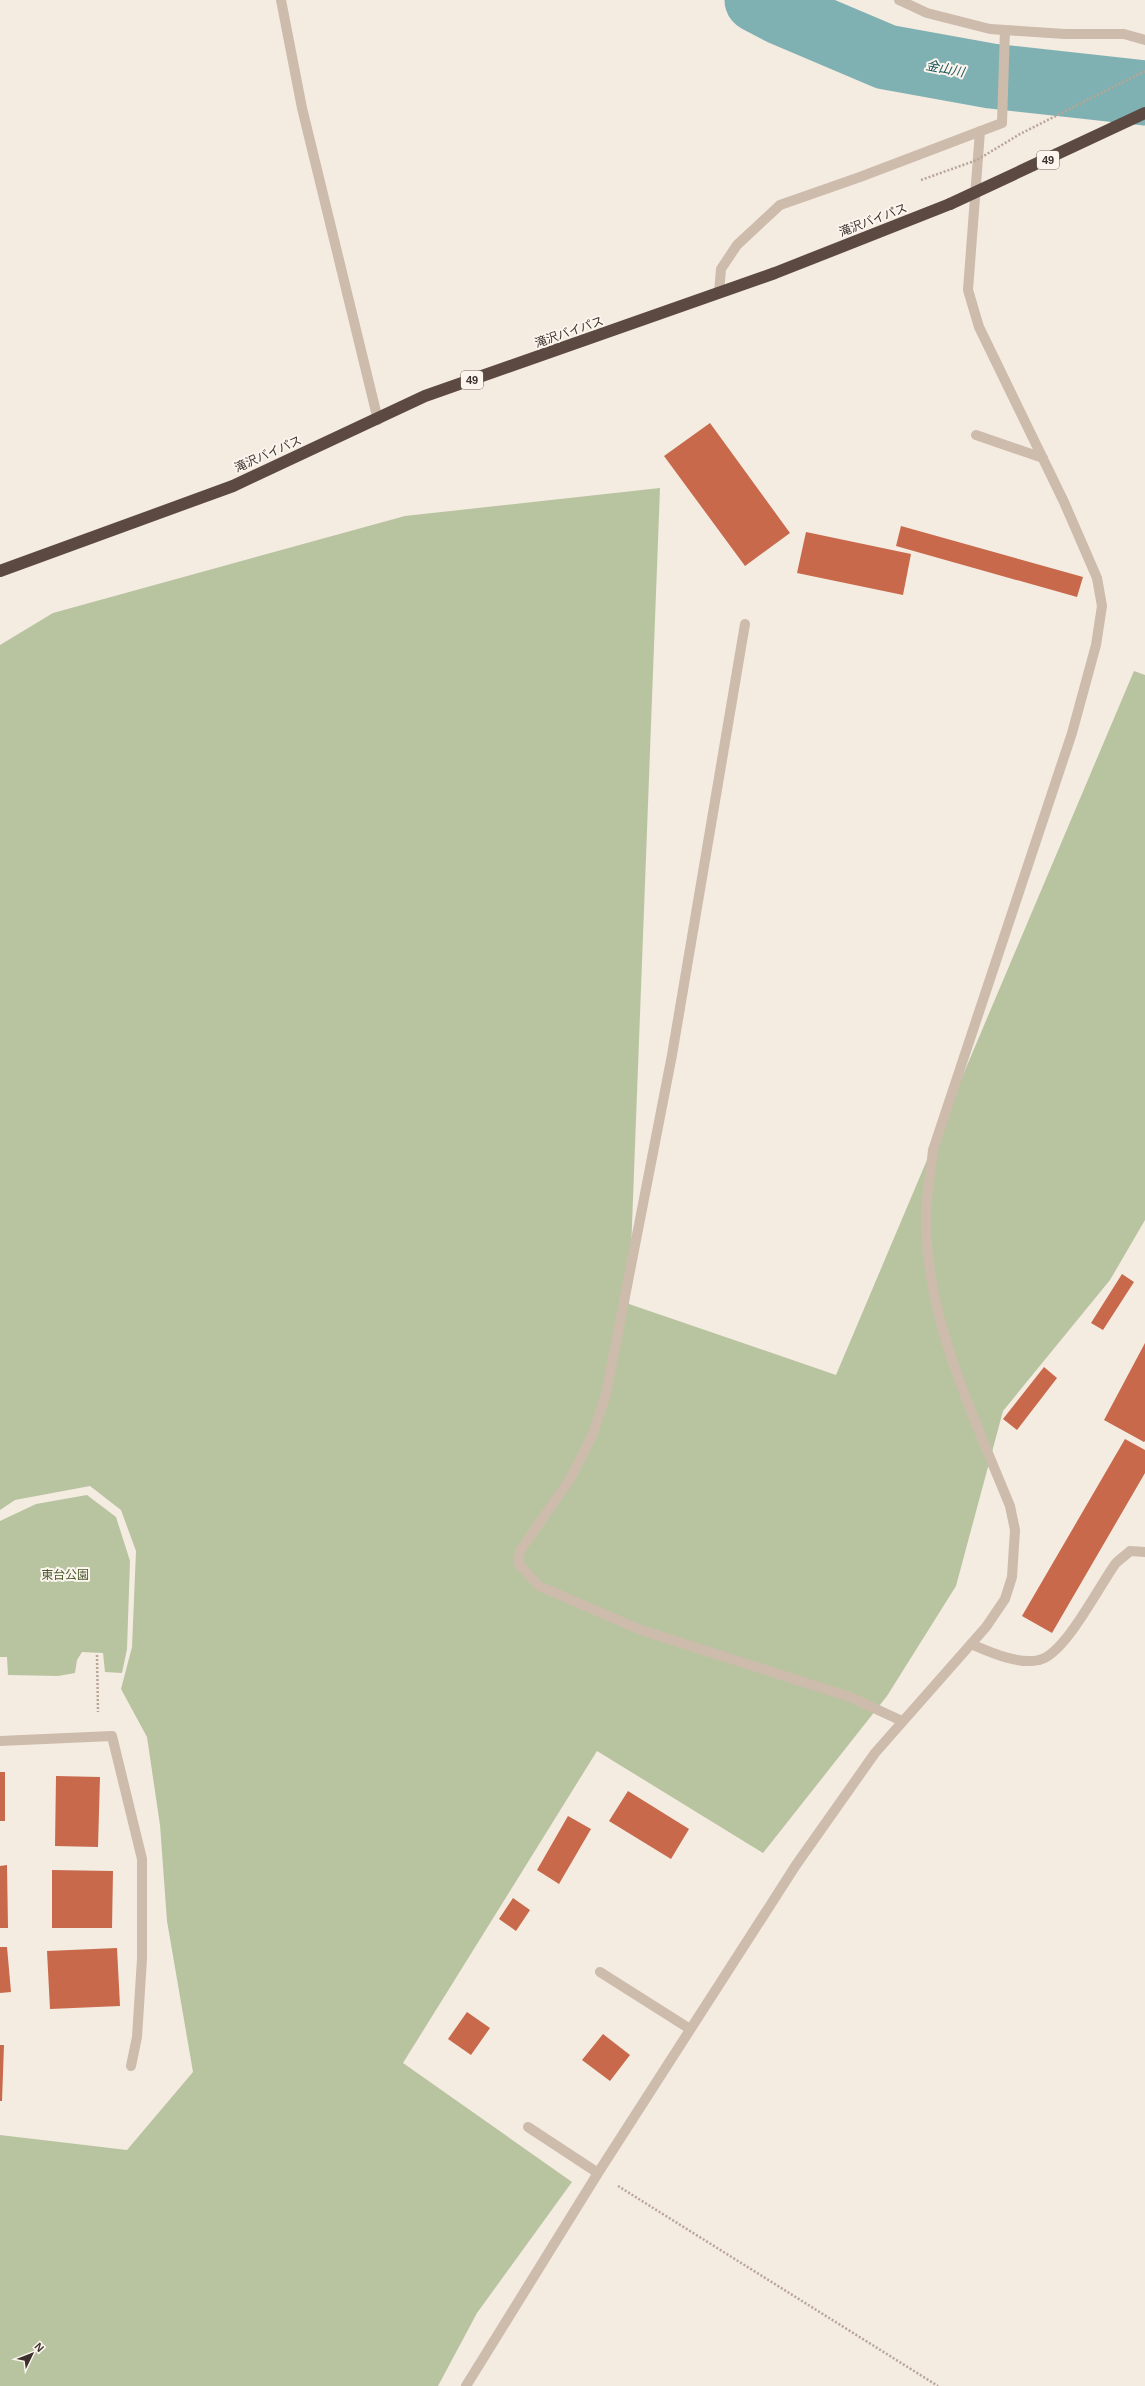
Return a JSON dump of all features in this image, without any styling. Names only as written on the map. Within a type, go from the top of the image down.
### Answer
[{"type":"highway","name":"滝沢バイパス","points":[[0,571],[233,486],[378,420],[425,396],[719,293],[950,204],[1145,113]]},
{"type":"street","points":[[282,0],[302,108],[378,420]]},
{"type":"street","points":[[899,0],[927,13],[990,28],[1065,34],[1124,34],[1145,40]]},
{"type":"street","points":[[719,293],[721,269],[737,245],[780,205],[860,177],[1002,123],[1005,30]]},
{"type":"street","points":[[466,2386],[598,2173],[796,1865],[875,1753],[986,1628],[1005,1599],[1012,1577],[1015,1530],[1010,1506],[948,1346],[932,1284],[926,1219],[933,1150],[1072,733],[1096,645],[1102,606],[1097,578],[1043,458],[978,327],[968,290],[980,131]]},
{"type":"street","points":[[976,435],[1043,458]]},
{"type":"street","points":[[745,624],[672,1055],[606,1394],[593,1434],[570,1479],[520,1551],[518,1563],[539,1586],[641,1630],[850,1697],[902,1721]]},
{"type":"street","points":[[971,1644],[1005,1658],[1039,1660],[1055,1649],[1086,1614],[1117,1563],[1130,1551],[1145,1552]]},
{"type":"street","points":[[0,1741],[112,1736],[142,1859],[142,1959],[137,2037],[131,2066]]},
{"type":"street","points":[[600,1972],[690,2029]]},
{"type":"street","points":[[528,2127],[598,2173]]},
{"type":"path","points":[[921,180],[977,160],[1020,134],[1145,71]]},
{"type":"path","points":[[97,1655],[98,1737]]},
{"type":"path","points":[[598,2173],[938,2386]]},
{"type":"green space","points":[[660,488],[629,1304],[836,1375],[1134,671],[1145,675],[1145,1220],[1110,1280],[1003,1411],[956,1586],[887,1696],[763,1853],[597,1751],[403,2063],[572,2182],[477,2313],[438,2386],[0,2386],[0,2135],[127,2150],[193,2072],[167,1921],[160,1825],[147,1737],[121,1689],[132,1647],[136,1551],[121,1510],[90,1486],[15,1500],[0,1510],[0,645],[53,613],[405,516]]},
{"type":"green space","name":"東台公園","points":[[87,1495],[116,1517],[130,1561],[127,1649],[122,1673],[105,1672],[103,1653],[82,1652],[77,1660],[75,1673],[58,1676],[8,1675],[7,1657],[0,1657],[0,1521],[36,1504]]},
{"type":"building","points":[[710,423],[790,533],[745,566],[664,456]]},
{"type":"building","points":[[901,526],[1083,577],[1077,597],[896,546]]},
{"type":"building","points":[[806,532],[911,554],[903,595],[797,573]]},
{"type":"building","points":[[1122,1274],[1134,1282],[1103,1330],[1091,1323]]},
{"type":"building","points":[[1145,1343],[1145,1441],[1144,1442],[1104,1420]]},
{"type":"building","points":[[1044,1367],[1057,1378],[1017,1430],[1003,1419]]},
{"type":"building","points":[[1125,1439],[1145,1450],[1145,1473],[1052,1633],[1022,1616]]},
{"type":"building","points":[[0,1772],[5,1772],[5,1821],[0,1821]]},
{"type":"building","points":[[56,1776],[100,1777],[98,1847],[55,1846]]},
{"type":"building","points":[[628,1791],[689,1829],[671,1859],[609,1821]]},
{"type":"building","points":[[568,1816],[591,1829],[559,1884],[537,1870]]},
{"type":"building","points":[[7,1865],[8,1928],[0,1928],[0,1866]]},
{"type":"building","points":[[52,1870],[113,1871],[112,1928],[52,1928]]},
{"type":"building","points":[[513,1898],[530,1910],[516,1931],[499,1919]]},
{"type":"building","points":[[0,1947],[7,1947],[11,1992],[0,1993]]},
{"type":"building","points":[[117,1948],[120,2006],[50,2009],[47,1951]]},
{"type":"building","points":[[467,2012],[490,2028],[471,2055],[448,2039]]},
{"type":"building","points":[[603,2034],[630,2055],[610,2081],[582,2060]]},
{"type":"building","points":[[0,2045],[4,2045],[2,2101],[0,2101]]},
{"type":"waterway","name":"金山川","points":[[757,0],[780,12],[886,57],[991,76],[1145,93]]}]
